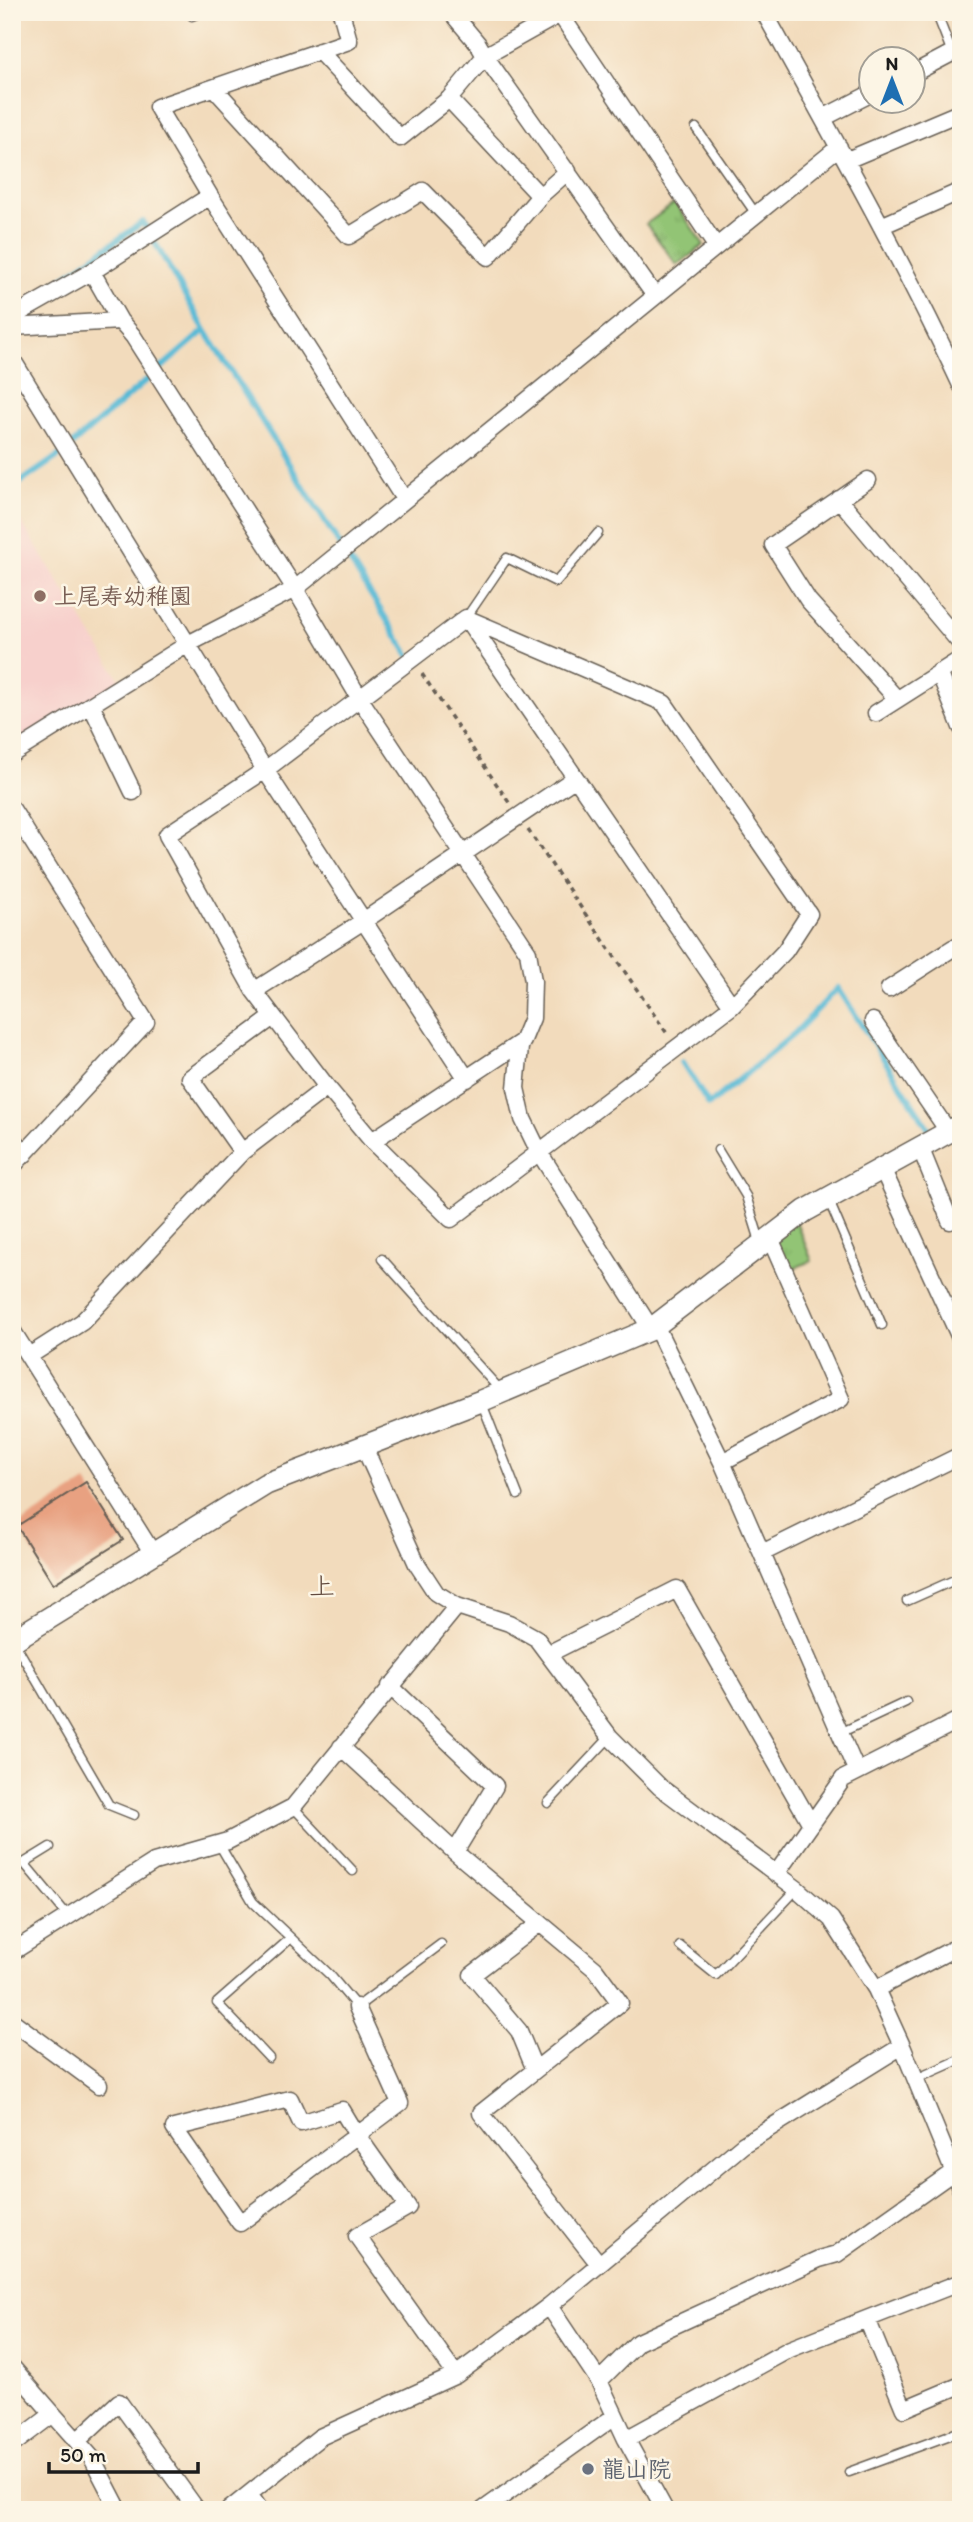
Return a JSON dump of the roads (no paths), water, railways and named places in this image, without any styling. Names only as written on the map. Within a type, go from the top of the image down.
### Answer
[{"type":"street","points":[[341,12],[349,41],[157,107],[404,499]]},
{"type":"street","points":[[451,12],[478,44],[655,296]]},
{"type":"street","points":[[764,12],[926,310],[961,385]]},
{"type":"street","points":[[320,51],[400,138],[449,99],[485,56],[559,14],[716,246]]},
{"type":"street","points":[[928,65],[956,50]]},
{"type":"street","points":[[214,88],[349,236],[422,191],[488,257],[540,196],[568,171]]},
{"type":"street","points":[[449,99],[540,196]]},
{"type":"street","points":[[823,118],[858,100]]},
{"type":"street","points":[[12,754],[188,644],[295,589],[756,214],[843,153],[961,112]]},
{"type":"street","points":[[881,226],[961,191]]},
{"type":"street","points":[[12,317],[92,272],[210,195]]},
{"type":"street","points":[[92,272],[120,321],[133,336],[295,589],[360,699],[528,952],[533,981],[532,1018],[520,1047],[516,1088],[523,1119],[539,1152],[653,1327],[722,1462],[857,1772]]},
{"type":"street","points":[[12,327],[120,321]]},
{"type":"street","points":[[12,359],[265,770],[467,1079]]},
{"type":"street","points":[[868,480],[773,545],[808,600],[896,698]]},
{"type":"street","points":[[839,499],[961,644]]},
{"type":"street","points":[[466,618],[664,703],[809,914],[785,951],[732,1006],[451,1219],[372,1141],[273,1017],[254,991],[167,835],[265,770],[466,618]]},
{"type":"street","points":[[466,618],[732,1006]]},
{"type":"street","points":[[876,713],[961,659]]},
{"type":"street","points":[[939,672],[961,727]]},
{"type":"street","points":[[91,705],[133,792]]},
{"type":"street","points":[[254,991],[462,856],[574,779]]},
{"type":"street","points":[[12,809],[146,1022],[12,1167]]},
{"type":"street","points":[[889,989],[953,948],[961,947]]},
{"type":"street","points":[[242,1152],[190,1078],[273,1017]]},
{"type":"street","points":[[13,1640],[265,1484],[481,1401],[653,1327],[805,1211],[955,1128],[873,1021]]},
{"type":"street","points":[[372,1141],[523,1041]]},
{"type":"street","points":[[29,1356],[82,1322],[242,1152],[327,1087]]},
{"type":"street","points":[[12,1137],[25,1154]]},
{"type":"street","points":[[920,1147],[950,1221],[961,1216]]},
{"type":"street","points":[[882,1168],[961,1340]]},
{"type":"street","points":[[722,1462],[841,1399],[765,1241]]},
{"type":"street","points":[[12,1329],[152,1552]]},
{"type":"street","points":[[364,1447],[417,1564],[436,1593],[457,1606],[509,1623],[536,1637],[610,1737],[660,1787],[797,1889],[831,1919],[876,1989],[961,2190]]},
{"type":"street","points":[[762,1553],[960,1459]]},
{"type":"street","points":[[548,1654],[677,1589],[811,1824]]},
{"type":"street","points":[[12,1952],[154,1862],[228,1841],[293,1807],[457,1606]]},
{"type":"street","points":[[390,1686],[495,1786],[455,1852]]},
{"type":"street","points":[[776,1874],[843,1779],[961,1719]]},
{"type":"street","points":[[341,1747],[455,1852],[595,1969],[620,2003],[481,2113],[599,2264]]},
{"type":"street","points":[[535,2070],[519,2031],[472,1975],[540,1923]]},
{"type":"street","points":[[876,1989],[961,1945]]},
{"type":"street","points":[[357,2007],[400,2102],[357,2135],[240,2223],[174,2128],[290,2099],[301,2123],[342,2109],[357,2135],[408,2207],[357,2236],[456,2375]]},
{"type":"street","points":[[12,2021],[99,2085]]},
{"type":"street","points":[[229,2510],[320,2437],[456,2375],[549,2306],[744,2144],[902,2046]]},
{"type":"street","points":[[599,2381],[638,2343],[819,2259],[837,2254],[953,2172]]},
{"type":"street","points":[[626,2439],[790,2349],[961,2282]]},
{"type":"street","points":[[549,2306],[599,2381],[626,2439],[665,2510]]},
{"type":"street","points":[[867,2319],[904,2409],[961,2385]]},
{"type":"street","points":[[12,2367],[92,2458],[119,2510]]},
{"type":"street","points":[[77,2441],[119,2402],[197,2510]]},
{"type":"street","points":[[12,2445],[52,2414]]},
{"type":"street","points":[[483,2510],[615,2416]]},
{"type":"street","points":[[249,2494],[260,2510]]},
{"type":"lane","points":[[192,16],[202,12]]},
{"type":"lane","points":[[936,12],[956,50]]},
{"type":"lane","points":[[696,128],[756,214]]},
{"type":"lane","points":[[466,618],[507,558],[556,582],[598,533]]},
{"type":"lane","points":[[718,1150],[746,1196],[765,1241]]},
{"type":"lane","points":[[828,1198],[882,1325]]},
{"type":"lane","points":[[382,1259],[502,1392]]},
{"type":"lane","points":[[481,1401],[518,1494]]},
{"type":"lane","points":[[907,1601],[961,1577]]},
{"type":"lane","points":[[13,1640],[109,1804],[134,1815]]},
{"type":"lane","points":[[840,1733],[906,1702]]},
{"type":"lane","points":[[548,1803],[610,1737]]},
{"type":"lane","points":[[293,1807],[353,1871]]},
{"type":"lane","points":[[219,1844],[253,1902],[330,1975],[357,2007],[441,1944]]},
{"type":"lane","points":[[50,1847],[24,1863],[68,1916]]},
{"type":"lane","points":[[680,1945],[716,1975],[797,1889]]},
{"type":"lane","points":[[269,2058],[217,2003],[291,1938]]},
{"type":"lane","points":[[915,2079],[961,2059]]},
{"type":"lane","points":[[849,2472],[961,2431]]},
{"type":"waterway","points":[[55,284],[143,222],[205,330],[410,657]]},
{"type":"waterway","points":[[12,488],[60,455],[205,330]]},
{"type":"waterway","points":[[682,1062],[709,1105],[795,1033],[838,988],[934,1137]]},
{"type":"place","name":"上尾寿幼稚園","points":[[40,596]]},
{"type":"place","name":"龍山院","points":[[588,2469]]},
{"type":"district","name":"上","points":[[322,1586]]}]
